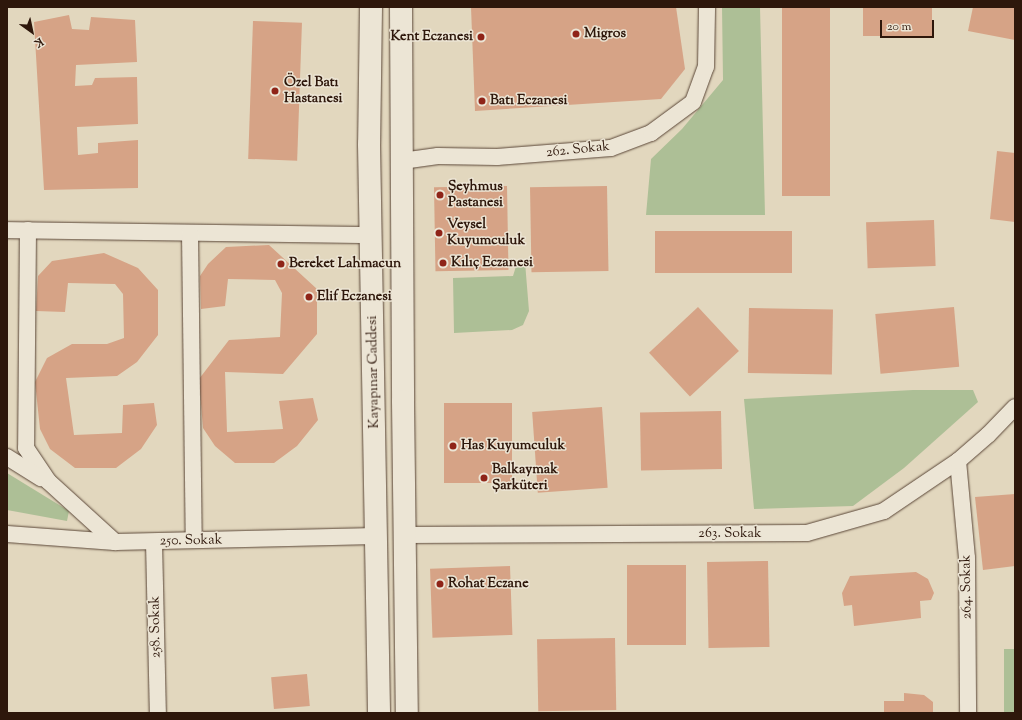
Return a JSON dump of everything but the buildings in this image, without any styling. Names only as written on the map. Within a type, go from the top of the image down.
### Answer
[{"type":"main road","name":"Kayapınar Caddesi","points":[[371,7],[369,144],[379,713]]},
{"type":"main road","name":"Kayapınar Caddesi","points":[[401,7],[407,713]]},
{"type":"street","name":"262. Sokak","points":[[402,161],[438,156],[497,157],[611,148],[651,133],[693,102],[706,67],[707,7]]},
{"type":"street","points":[[7,230],[371,235]]},
{"type":"street","points":[[28,230],[26,448],[48,482]]},
{"type":"street","points":[[190,233],[194,540]]},
{"type":"street","name":"263. Sokak","points":[[405,535],[807,533],[884,511],[958,461],[988,435],[1015,407]]},
{"type":"street","points":[[7,456],[48,482],[115,542]]},
{"type":"street","name":"264. Sokak","points":[[958,461],[967,558],[968,713]]},
{"type":"street","name":"250. Sokak","points":[[7,534],[115,542],[376,536]]},
{"type":"street","name":"258. Sokak","points":[[154,542],[158,713]]},
{"type":"green space","points":[[722,7],[760,7],[765,215],[646,215],[651,159],[682,129],[723,80]]},
{"type":"green space","points":[[525,262],[529,311],[523,325],[512,330],[454,333],[453,278],[513,276],[517,263]]},
{"type":"green space","points":[[913,390],[973,390],[978,402],[904,468],[853,506],[754,509],[744,399]]},
{"type":"green space","points":[[7,473],[69,511],[67,521],[7,510]]},
{"type":"green space","points":[[1004,649],[1015,649],[1015,713],[1004,713]]},
{"type":"place","name":"Migros","points":[[576,34]]},
{"type":"place","name":"Kent Eczanesi","points":[[481,37]]},
{"type":"place","name":"Özel Batı Hastanesi","points":[[275,91]]},
{"type":"place","name":"Batı Eczanesi","points":[[482,101]]},
{"type":"place","name":"Şeyhmus Pastanesi","points":[[440,195]]},
{"type":"place","name":"Veysel Kuyumculuk","points":[[439,233]]},
{"type":"place","name":"Kılıç Eczanesi","points":[[443,263]]},
{"type":"place","name":"Bereket Lahmacun","points":[[281,264]]},
{"type":"place","name":"Elif Eczanesi","points":[[309,297]]},
{"type":"place","name":"Has Kuyumculuk","points":[[453,446]]},
{"type":"place","name":"Balkaymak Şarküteri","points":[[484,478]]},
{"type":"place","name":"Rohat Eczane","points":[[440,584]]}]
